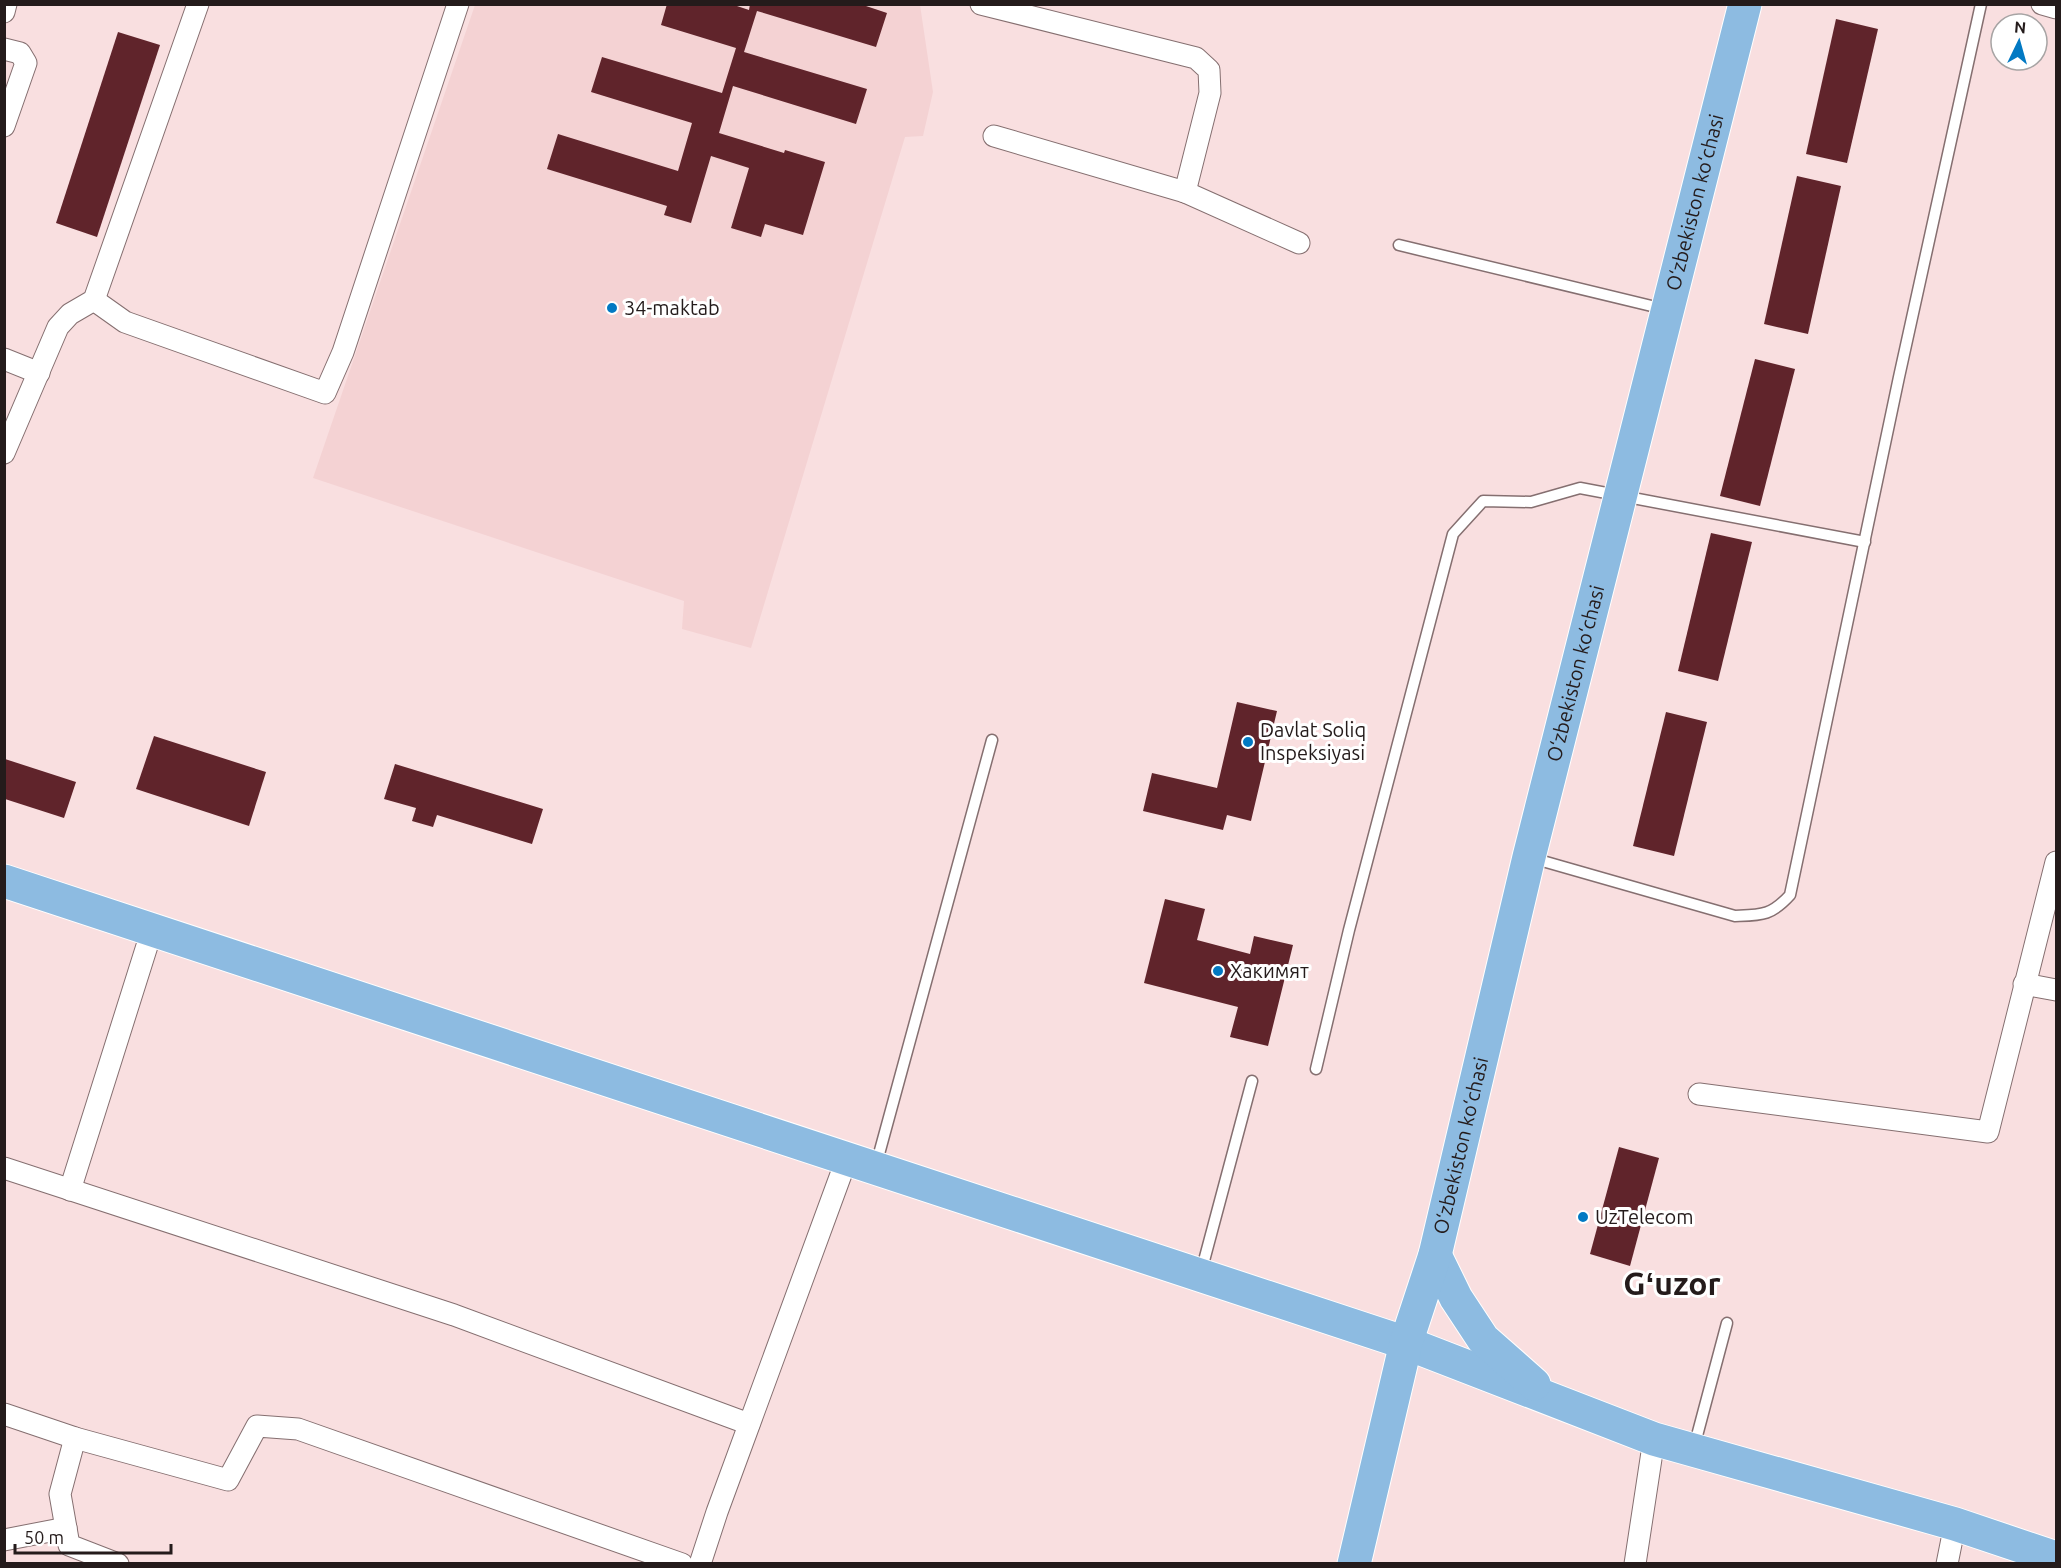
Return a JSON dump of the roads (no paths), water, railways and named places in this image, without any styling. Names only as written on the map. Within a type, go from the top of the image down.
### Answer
[{"type":"main road","name":"O‘zbekiston ko‘chasi","points":[[1354,1563],[1406,1343],[1435,1255],[1529,857],[1745,4]]},
{"type":"main road","points":[[4,881],[1406,1343],[1654,1439],[1955,1524],[2056,1558]]},
{"type":"main road","points":[[1435,1255],[1456,1298],[1483,1339],[1551,1399]]},
{"type":"street","points":[[4,12],[6,4]]},
{"type":"street","points":[[4,453],[58,327],[70,314],[94,300],[198,4]]},
{"type":"street","points":[[94,300],[125,322],[325,393],[343,352],[458,4]]},
{"type":"street","points":[[981,4],[1196,58],[1209,70],[1210,93],[1185,192]]},
{"type":"street","points":[[2042,4],[2056,8]]},
{"type":"street","points":[[4,49],[20,53],[26,63],[4,126]]},
{"type":"street","points":[[994,136],[1185,192],[1299,243]]},
{"type":"street","points":[[4,359],[39,373]]},
{"type":"street","points":[[1699,1094],[1988,1132],[2056,862]]},
{"type":"street","points":[[70,1190],[152,930]]},
{"type":"street","points":[[2024,984],[2056,990]]},
{"type":"street","points":[[700,1563],[749,1424],[861,1163]]},
{"type":"street","points":[[4,1168],[454,1315],[749,1424]]},
{"type":"street","points":[[4,1414],[75,1438],[228,1480],[256,1426],[298,1430],[682,1563]]},
{"type":"street","points":[[75,1438],[60,1494],[69,1545],[118,1563]]},
{"type":"street","points":[[1635,1563],[1654,1439]]},
{"type":"street","points":[[1947,1563],[1955,1524]]},
{"type":"street","points":[[4,1540],[66,1528]]},
{"type":"lane","points":[[1529,857],[1735,916],[1765,915],[1779,907],[1790,895],[1981,4]]},
{"type":"lane","points":[[1399,245],[1668,310]]},
{"type":"lane","points":[[1316,1069],[1349,930],[1452,534],[1483,501],[1531,502],[1580,488],[1864,542]]},
{"type":"lane","points":[[861,1163],[992,740]]},
{"type":"lane","points":[[1201,1275],[1252,1081]]},
{"type":"lane","points":[[1693,1450],[1727,1323]]},
{"type":"place","name":"34-maktab","points":[[612,308]]},
{"type":"place","name":"Davlat Soliq Inspeksiyasi","points":[[1248,742]]},
{"type":"place","name":"Хакимят","points":[[1218,971]]},
{"type":"place","name":"UzTelecom","points":[[1583,1217]]},
{"type":"district","name":"Gʻuzor","points":[[1672,1284]]}]
